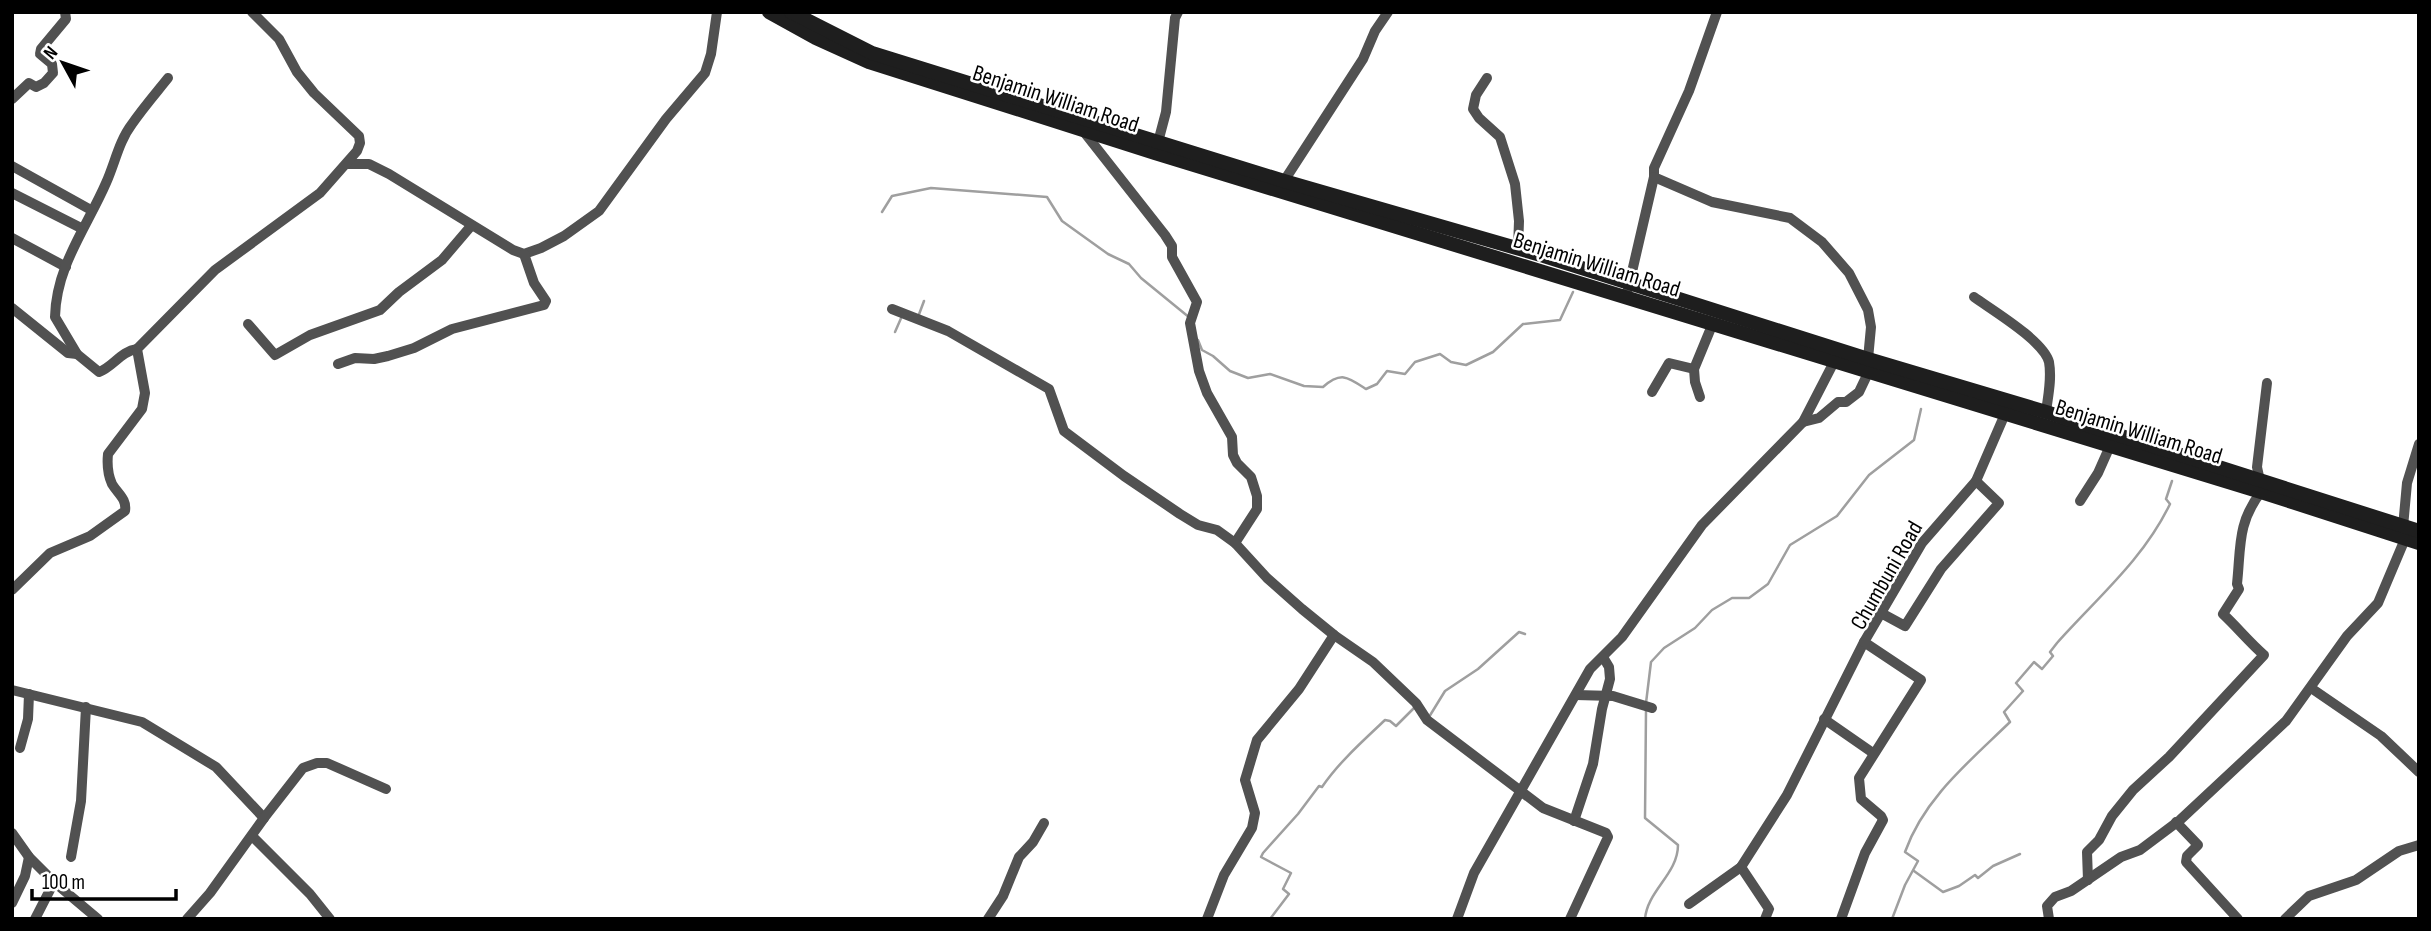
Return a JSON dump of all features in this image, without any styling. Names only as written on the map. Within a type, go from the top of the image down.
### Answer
[{"type":"main road","name":"Benjamin William Road","points":[[769,12],[816,38],[869,62],[1082,129],[1284,181],[1518,249],[1713,323],[1835,360],[1868,365],[2046,412],[2409,536],[2419,531]]},
{"type":"main road","name":"Benjamin William Road","points":[[791,12],[872,52],[1156,148],[1868,365],[2005,414],[2261,487]]},
{"type":"street","points":[[12,99],[29,83],[36,87],[53,73],[52,64],[40,54],[41,49],[66,19],[65,12]]},
{"type":"street","points":[[168,78],[130,126],[106,183],[81,228],[61,279],[55,317],[77,354],[101,372],[129,350],[137,349],[215,270],[320,192],[357,151],[359,136],[314,93],[297,72],[279,39],[252,12]]},
{"type":"street","points":[[524,254],[564,236],[599,211],[666,120],[705,73],[711,54],[717,12]]},
{"type":"street","points":[[1156,148],[1166,112],[1175,19],[1178,12]]},
{"type":"street","points":[[1284,181],[1363,59],[1375,31],[1388,12]]},
{"type":"street","points":[[1627,290],[1654,168],[1681,112],[1717,12]]},
{"type":"street","points":[[1487,78],[1476,94],[1473,109],[1500,137],[1515,184],[1519,221],[1518,249]]},
{"type":"street","points":[[1082,129],[1172,246],[1172,257],[1197,302],[1191,320],[1199,370],[1207,393],[1232,437],[1233,455],[1251,477],[1257,496],[1257,509],[1235,543]]},
{"type":"street","points":[[338,364],[355,358],[374,359],[414,348],[452,329],[544,305],[546,300],[534,283],[524,254],[471,226],[369,164],[347,164]]},
{"type":"street","points":[[12,166],[91,210]]},
{"type":"street","points":[[1654,177],[1712,202],[1790,218],[1822,242],[1849,273],[1868,310],[1871,327],[1868,365],[1859,392],[1846,402],[1838,402],[1819,418],[1803,422]]},
{"type":"street","points":[[12,193],[81,228]]},
{"type":"street","points":[[248,324],[275,355],[310,335],[380,310],[442,260],[471,226]]},
{"type":"street","points":[[12,238],[66,267]]},
{"type":"street","points":[[1974,297],[2040,346],[2048,359],[2050,379],[2046,412]]},
{"type":"street","points":[[12,308],[68,353],[77,354]]},
{"type":"street","points":[[892,309],[948,331],[1049,389],[1053,394],[1058,419],[1065,431],[1124,477],[1180,514],[1217,530],[1235,543],[1267,578],[1334,635],[1373,662],[1416,703],[1427,720],[1520,791],[1543,808],[1599,830],[1608,837],[1570,919]]},
{"type":"street","points":[[1700,397],[1694,369],[1713,323]]},
{"type":"street","points":[[12,590],[50,553],[90,536],[125,511],[125,501],[109,473],[108,454],[142,409],[145,393],[137,349]]},
{"type":"street","points":[[1457,919],[1474,873],[1590,669],[1622,637],[1649,603],[1702,525],[1803,422],[1835,360]]},
{"type":"street","points":[[1652,392],[1669,363],[1694,369]]},
{"type":"street","points":[[2088,880],[2087,852],[2099,840],[2112,816],[2133,790],[2169,757],[2264,655],[2246,639],[2243,631],[2223,614],[2239,589],[2240,531],[2249,507],[2261,487],[2257,467],[2267,383]]},
{"type":"street","name":"Chumbuni Road","points":[[1841,919],[1865,853],[1883,820],[1861,799],[1859,778],[1921,680],[1864,642],[1922,543],[1976,481],[2005,414]]},
{"type":"street","points":[[2049,919],[2047,906],[2055,897],[2071,891],[2121,857],[2140,849],[2176,822],[2286,721],[2347,636],[2378,603],[2409,536],[2407,483],[2419,443]]},
{"type":"street","points":[[2080,501],[2110,446]]},
{"type":"street","points":[[1881,613],[1905,626],[1941,569],[1999,503],[1976,481]]},
{"type":"street","points":[[1207,919],[1224,875],[1252,828],[1255,813],[1245,780],[1257,740],[1299,689],[1334,635]]},
{"type":"street","points":[[1689,904],[1741,867],[1787,795],[1864,642]]},
{"type":"street","points":[[1574,821],[1592,764],[1610,679],[1609,667],[1603,657]]},
{"type":"street","points":[[2311,688],[2381,736],[2419,772]]},
{"type":"street","points":[[12,690],[142,722],[216,767],[264,818]]},
{"type":"street","points":[[20,748],[28,719],[29,694]]},
{"type":"street","points":[[1576,695],[1613,696],[1651,708]]},
{"type":"street","points":[[71,857],[81,801],[86,707]]},
{"type":"street","points":[[1824,719],[1873,753]]},
{"type":"street","points":[[187,919],[211,893],[303,768],[327,763],[386,789]]},
{"type":"street","points":[[2176,822],[2198,845],[2187,856],[2186,862],[2238,919]]},
{"type":"street","points":[[988,919],[1003,896],[1015,864],[1036,839],[1044,823]]},
{"type":"street","points":[[252,836],[310,894],[330,919]]},
{"type":"street","points":[[13,838],[54,882],[98,919]]},
{"type":"street","points":[[2285,919],[2309,897],[2356,880],[2399,851],[2419,845]]},
{"type":"street","points":[[12,903],[25,876],[29,857]]},
{"type":"street","points":[[1741,867],[1769,909],[1765,919]]},
{"type":"street","points":[[35,919],[54,882]]},
{"type":"waterway","points":[[882,212],[892,196],[931,188],[1047,197],[1062,221],[1108,254],[1129,264],[1141,278],[1190,318]]},
{"type":"waterway","points":[[1198,340],[1202,350],[1230,371],[1248,378],[1270,374],[1304,386],[1323,387],[1344,377],[1366,389],[1377,384],[1387,371],[1405,374],[1415,362],[1440,354],[1451,362],[1466,365],[1493,352],[1523,324],[1560,320],[1573,292]]},
{"type":"waterway","points":[[918,317],[924,301]]},
{"type":"waterway","points":[[895,332],[902,316]]},
{"type":"waterway","points":[[1646,703],[1651,662],[1664,648],[1695,628],[1712,610],[1732,598],[1749,598],[1768,584],[1790,545],[1837,516],[1869,475],[1914,440],[1921,409]]},
{"type":"waterway","points":[[1892,919],[1918,861],[1905,852],[1924,814],[1964,766],[2010,722],[2004,712],[2023,691],[2016,683],[2034,662],[2042,669],[2053,656],[2050,652],[2057,643],[2147,543],[2170,504],[2166,499],[2172,481]]},
{"type":"waterway","points":[[1429,717],[1445,691],[1478,669],[1519,632],[1525,634]]},
{"type":"waterway","points":[[1270,919],[1289,894],[1283,889],[1291,873],[1261,857],[1263,853],[1319,786],[1322,787],[1360,744],[1385,720],[1396,726],[1415,707]]},
{"type":"waterway","points":[[1645,919],[1651,900],[1673,865],[1678,845],[1645,818],[1646,710]]},
{"type":"waterway","points":[[1914,871],[1943,892],[1959,886],[1975,875],[1978,878],[1993,866],[2020,854]]}]
